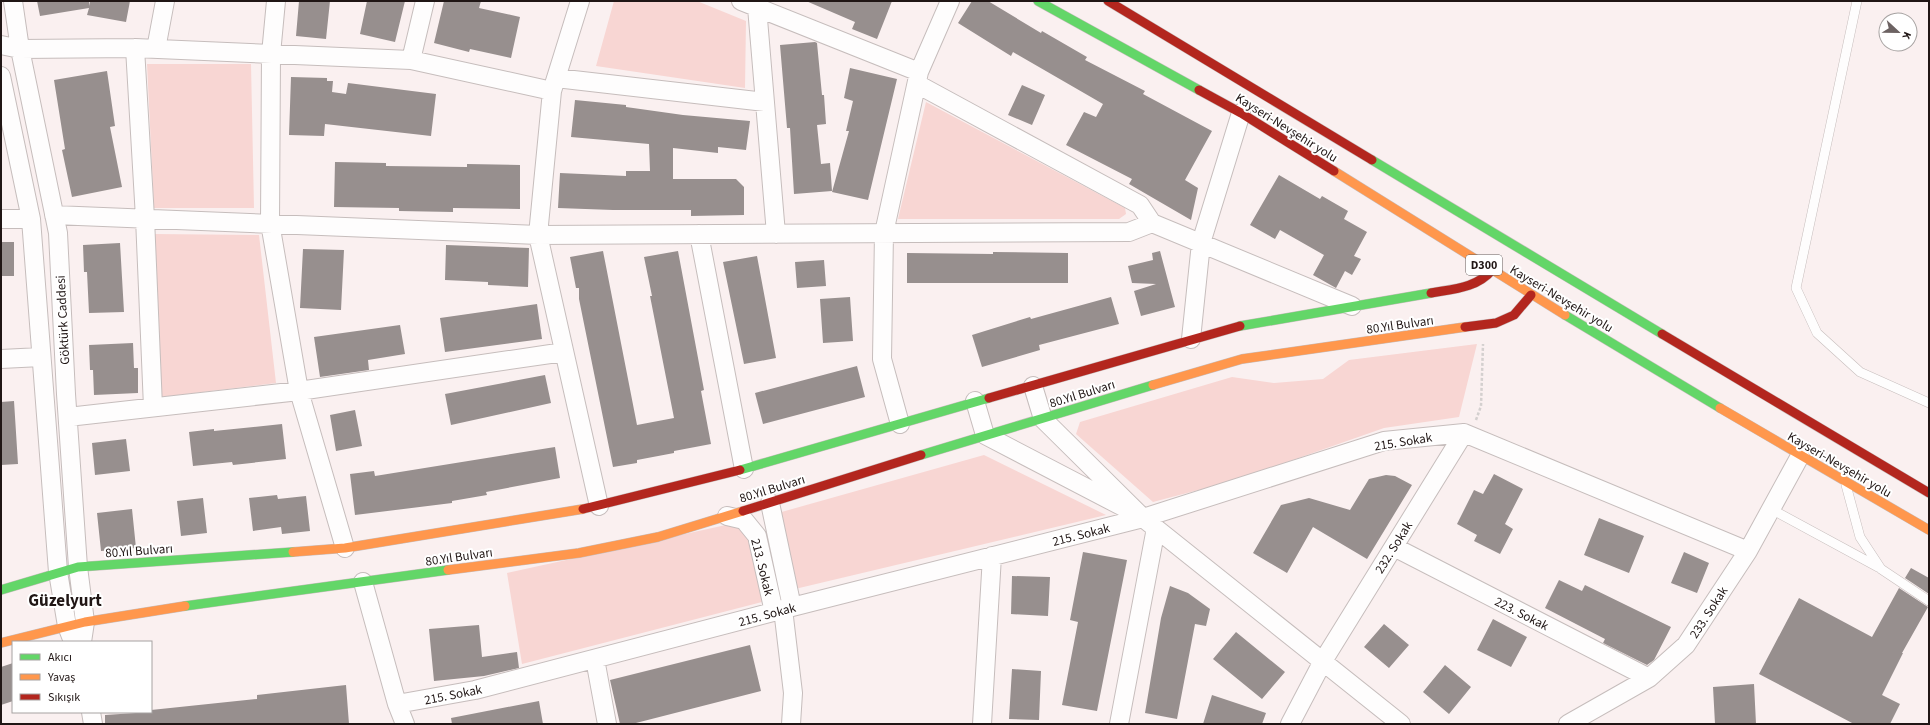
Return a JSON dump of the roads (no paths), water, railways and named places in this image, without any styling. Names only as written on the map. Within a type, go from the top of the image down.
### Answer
[{"type":"main road","name":"Kayseri-Nevşehir yolu","points":[[1038,1],[1241,113],[1531,295],[1800,456],[1929,530]]},
{"type":"main road","name":"Kayseri-Nevşehir yolu","points":[[1108,1],[1547,270],[1929,493]]},
{"type":"main road","points":[[1492,270],[1499,259]]},
{"type":"main road","name":"80.Yıl Bulvarı","points":[[1,590],[78,567],[345,548],[599,506],[744,469],[975,401],[1033,386],[1236,327],[1465,287],[1485,278],[1492,270]]},
{"type":"main road","name":"80.Yıl Bulvarı","points":[[16,641],[70,634],[85,622],[250,596],[579,553],[658,537],[770,503],[985,434],[1043,419],[1242,359],[1483,325],[1506,320],[1522,308],[1538,284]]},
{"type":"main road","name":"80.Yıl Bulvarı","points":[[1,643],[12,642]]},
{"type":"street","name":"Göktürk Caddesi","points":[[13,1],[20,49],[58,233],[78,567],[85,622],[82,641]]},
{"type":"street","points":[[156,49],[165,1]]},
{"type":"street","points":[[276,1],[271,54],[270,223],[299,391],[345,548]]},
{"type":"street","points":[[411,60],[425,1]]},
{"type":"street","points":[[580,1],[554,85],[538,235],[599,506]]},
{"type":"street","points":[[900,424],[882,358],[884,233],[918,78],[950,1]]},
{"type":"street","points":[[749,4],[918,78],[1140,205],[1152,223],[1352,306]]},
{"type":"street","points":[[749,4],[765,102],[776,234]]},
{"type":"street","points":[[1,45],[20,49],[135,48],[411,60],[554,85],[765,102]]},
{"type":"street","points":[[135,48],[145,218],[153,407]]},
{"type":"street","name":"Göktürk Caddesi","points":[[1,76],[31,219],[58,572],[70,634]]},
{"type":"street","points":[[1191,339],[1201,243],[1241,113]]},
{"type":"street","points":[[54,215],[538,235],[1129,232],[1152,223]]},
{"type":"street","points":[[1,219],[31,219]]},
{"type":"street","points":[[699,234],[744,469]]},
{"type":"street","points":[[68,417],[299,391],[564,352]]},
{"type":"street","points":[[1,360],[41,357]]},
{"type":"street","points":[[1033,386],[1043,419],[1150,523],[1401,724]]},
{"type":"street","points":[[975,401],[985,434],[1150,523]]},
{"type":"street","name":"215. Sokak","points":[[397,704],[475,690],[992,556],[1150,523],[1384,441],[1464,433],[1748,550]]},
{"type":"street","name":"232. Sokak","points":[[1290,724],[1323,662],[1464,433]]},
{"type":"street","name":"233. Sokak","points":[[1568,724],[1649,678],[1686,645],[1748,550],[1800,456]]},
{"type":"street","name":"213. Sokak","points":[[770,503],[793,693],[791,724]]},
{"type":"street","name":"213. Sokak","points":[[726,516],[744,520],[757,536],[783,609]]},
{"type":"street","points":[[1119,724],[1150,523]]},
{"type":"street","name":"223. Sokak","points":[[1394,547],[1649,678]]},
{"type":"street","points":[[982,724],[992,556]]},
{"type":"street","points":[[363,582],[397,704],[405,724]]},
{"type":"street","points":[[595,659],[607,724]]},
{"type":"street","points":[[91,713],[93,724]]},
{"type":"lane","points":[[1857,1],[1796,288],[1817,333],[1860,372],[1929,403]]},
{"type":"lane","points":[[1845,482],[1860,537],[1880,568]]},
{"type":"lane","points":[[1771,509],[1880,568],[1929,602]]},
{"type":"district","name":"Güzelyurt","points":[[65,600]]}]
